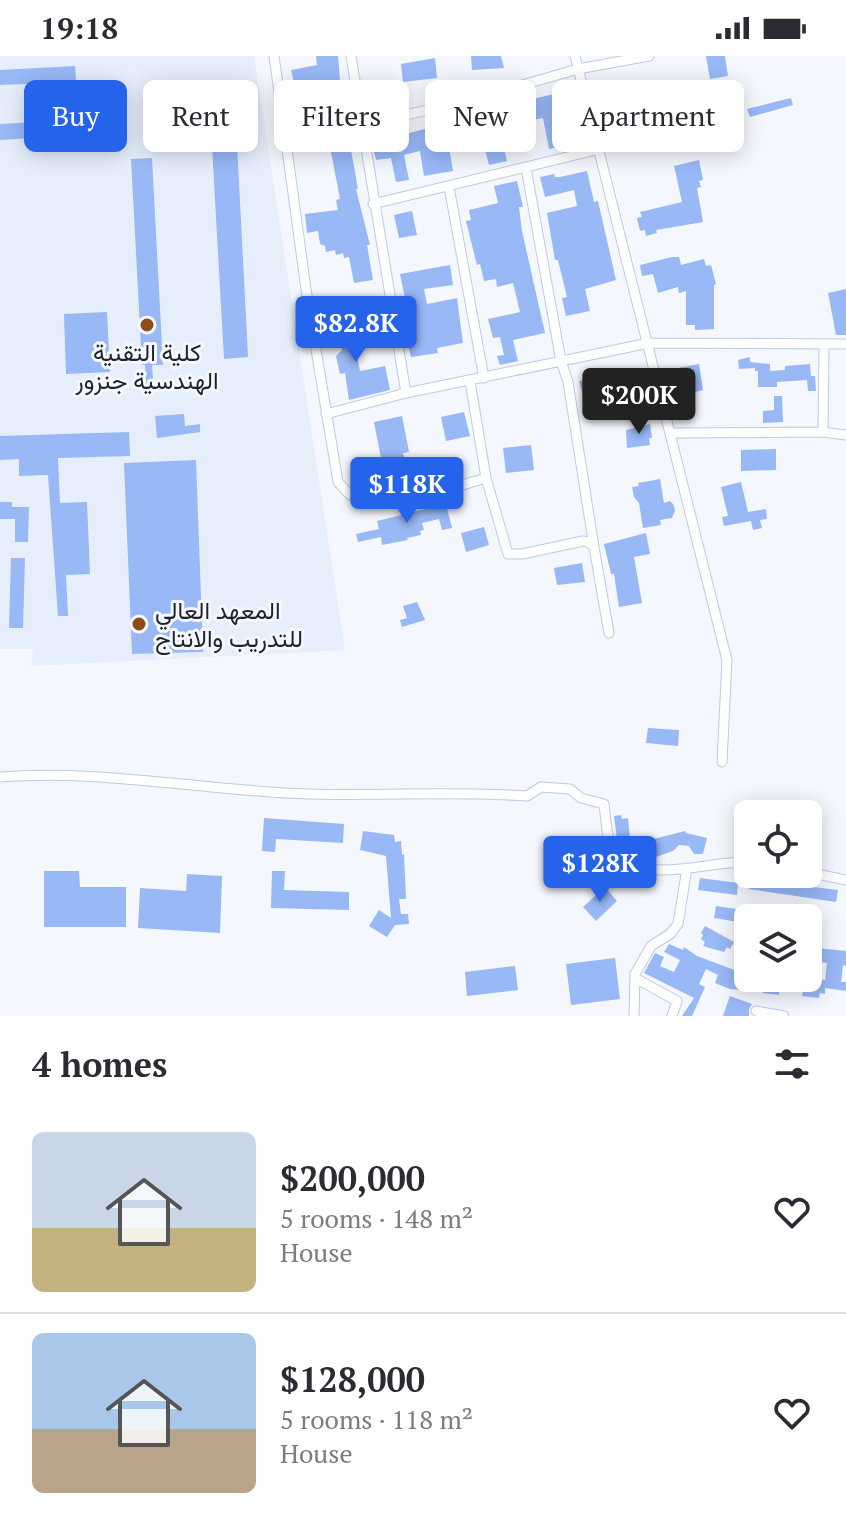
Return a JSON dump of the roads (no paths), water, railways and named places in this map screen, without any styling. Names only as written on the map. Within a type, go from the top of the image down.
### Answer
[{"type":"street","points":[[274,56],[277,80]]},
{"type":"street","points":[[351,56],[354,80]]},
{"type":"street","points":[[575,56],[581,80]]},
{"type":"street","points":[[409,115],[578,69],[649,56]]},
{"type":"street","points":[[287,152],[338,482],[350,495],[375,501],[399,501],[486,478]]},
{"type":"street","points":[[365,152],[406,393]]},
{"type":"street","points":[[373,204],[588,152]]},
{"type":"street","points":[[601,152],[727,660],[722,762]]},
{"type":"street","points":[[526,168],[561,361],[568,382],[609,633]]},
{"type":"street","points":[[449,187],[484,378]]},
{"type":"street","points":[[326,414],[406,393],[649,343],[846,344]]},
{"type":"street","points":[[823,432],[824,344]]},
{"type":"street","points":[[470,381],[486,478],[508,554],[583,541],[594,547]]},
{"type":"street","points":[[671,433],[823,432],[846,435]]},
{"type":"street","points":[[0,777],[45,774],[308,794],[429,792],[527,796],[541,787],[570,789],[581,798],[604,804],[611,845],[621,858],[653,871],[734,863]]},
{"type":"street","points":[[634,1016],[635,978],[641,961],[651,946],[670,934],[678,924],[687,868]]},
{"type":"street","points":[[822,875],[846,880]]},
{"type":"street","points":[[635,978],[677,1001],[672,1016]]},
{"type":"street","points":[[756,1011],[784,1016]]},
{"type":"place","name":"كلية التقنية الهندسية جنزور","points":[[147,325]]},
{"type":"place","name":"المعهد العالي للتدريب والانتاج","points":[[139,624]]}]
